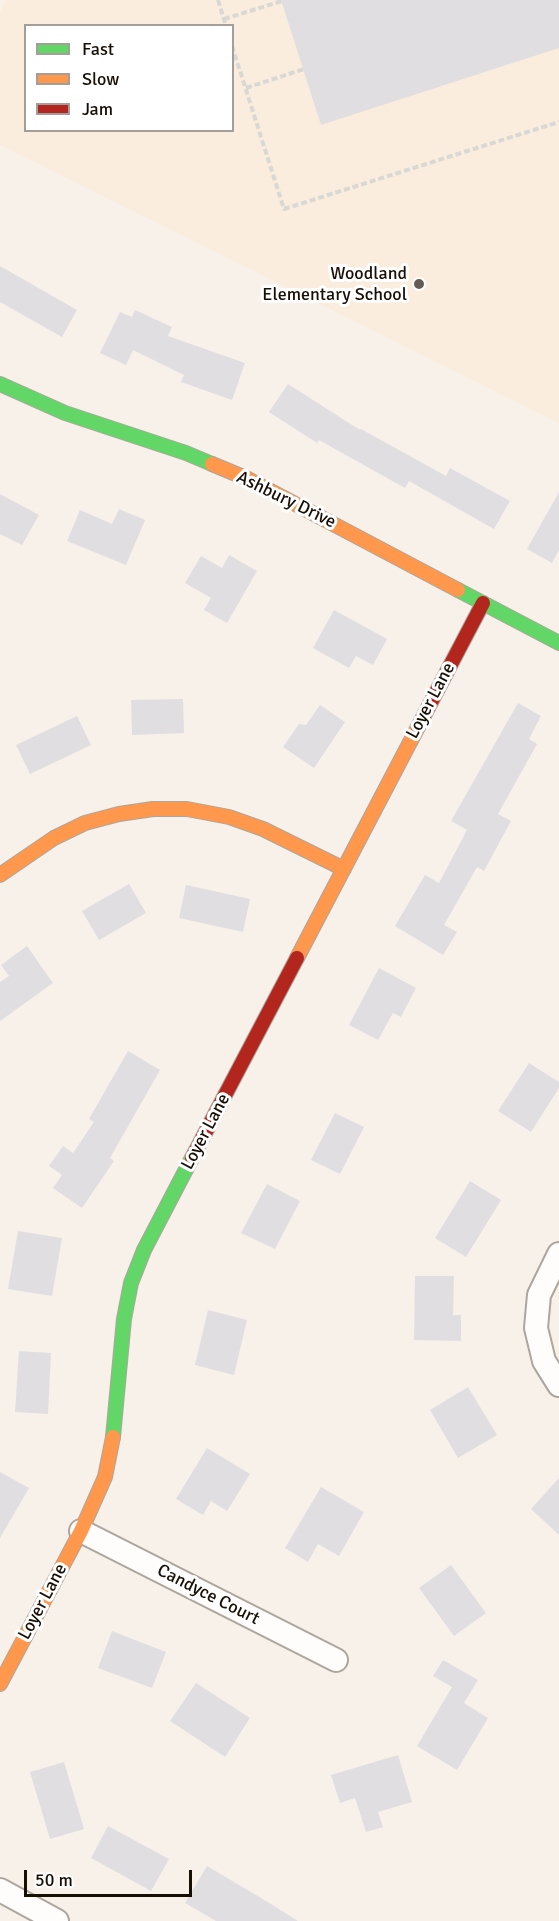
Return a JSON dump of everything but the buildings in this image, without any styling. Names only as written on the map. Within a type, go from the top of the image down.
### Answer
[{"type":"street","name":"Ashbury Drive","points":[[0,384],[65,413],[186,453],[248,479],[559,643]]},
{"type":"street","name":"Loyer Lane","points":[[0,1684],[81,1531],[105,1477],[113,1441],[124,1318],[131,1283],[144,1250],[483,603]]},
{"type":"street","points":[[0,875],[54,838],[85,823],[119,814],[153,809],[187,809],[229,817],[263,829],[344,869]]},
{"type":"street","points":[[559,1254],[539,1295],[536,1328],[544,1361],[559,1385]]},
{"type":"street","name":"Candyce Court","points":[[81,1531],[336,1660]]},
{"type":"street","points":[[0,1890],[57,1921]]},
{"type":"path","points":[[218,0],[225,24]]},
{"type":"path","points":[[224,19],[282,1]]},
{"type":"path","points":[[234,51],[284,209],[559,122]]},
{"type":"path","points":[[246,88],[304,69]]},
{"type":"shaded area","name":"Woodland Elementary School","points":[[6,0],[559,0],[559,423],[0,145],[0,13]]},
{"type":"traffic: fast","points":[[0,384],[65,413],[186,453],[212,464]]},
{"type":"traffic: fast","points":[[458,590],[559,643]]},
{"type":"traffic: fast","points":[[113,1437],[124,1319],[131,1283],[144,1250],[192,1158]]},
{"type":"traffic: slow","points":[[212,464],[248,479],[458,590]]},
{"type":"traffic: slow","points":[[297,958],[418,727]]},
{"type":"traffic: slow","points":[[0,875],[54,838],[85,823],[119,814],[153,809],[187,809],[229,817],[263,829],[344,869]]},
{"type":"traffic: slow","points":[[0,1684],[81,1531],[105,1477],[113,1437]]},
{"type":"traffic: jam","points":[[418,727],[483,603]]},
{"type":"traffic: jam","points":[[192,1158],[297,958]]},
{"type":"place","name":"Woodland Elementary School","points":[[419,284]]}]
